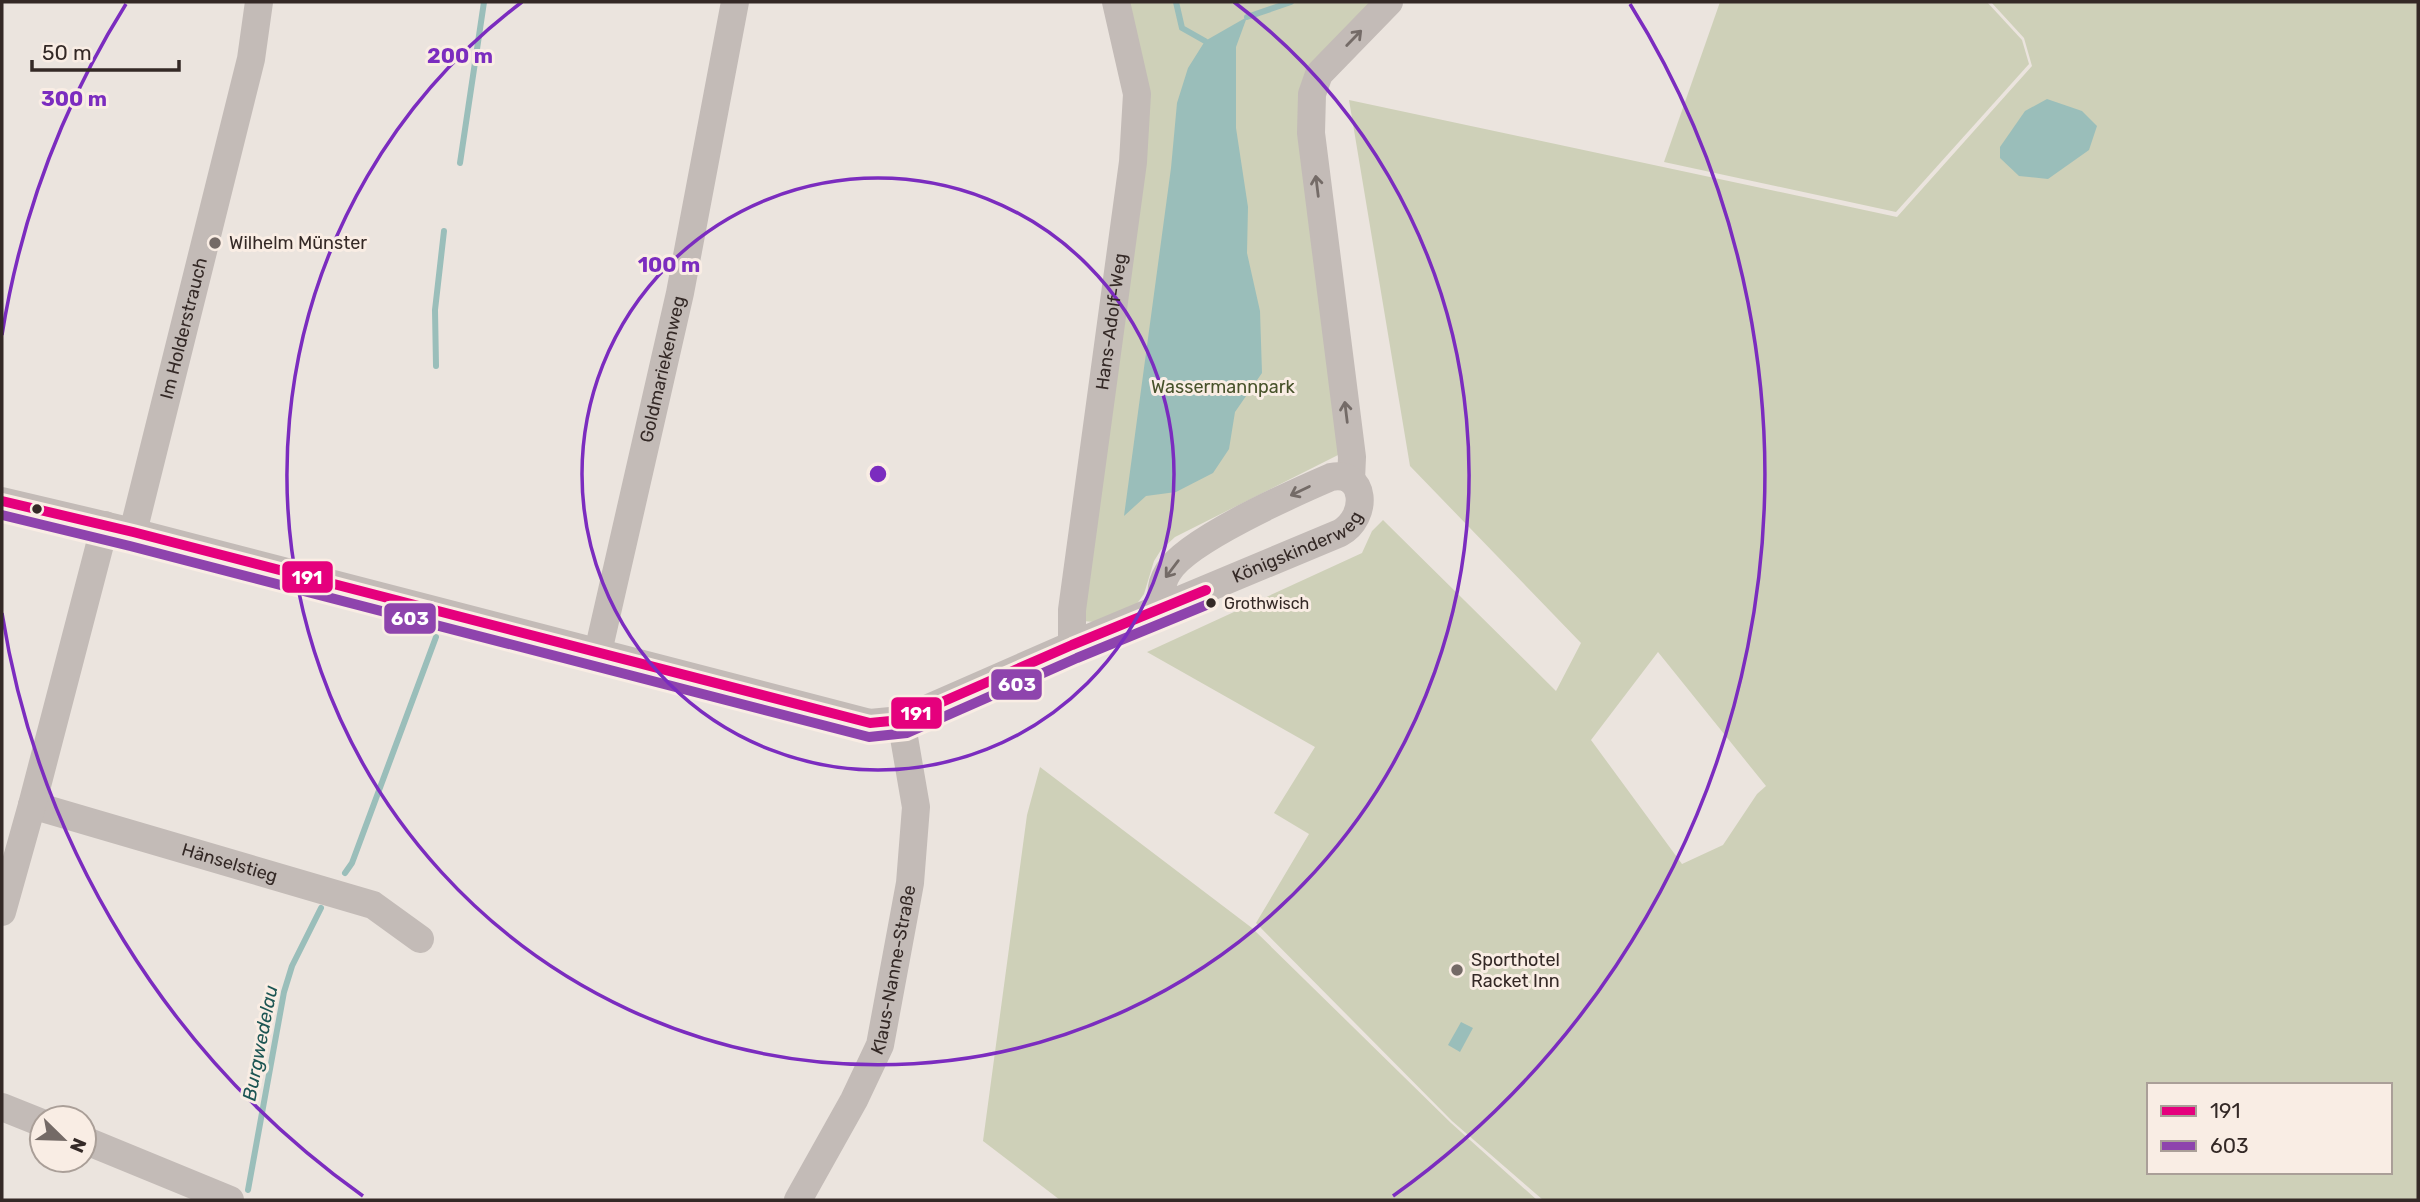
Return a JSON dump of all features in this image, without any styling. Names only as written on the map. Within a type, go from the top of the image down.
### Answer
[{"type":"street","name":"Im Holderstrauch","points":[[133,532],[252,55],[259,2]]},
{"type":"street","name":"Goldmariekenweg","points":[[598,652],[680,293],[736,2]]},
{"type":"street","name":"Hans-Adolf-Weg","points":[[1072,645],[1072,610],[1133,162],[1138,94],[1116,2]]},
{"type":"street","points":[[1351,480],[1352,457],[1311,133],[1312,94],[1319,74],[1389,2]]},
{"type":"street","name":"Königskinderweg","points":[[2,501],[133,532],[870,723],[901,720],[1072,645],[1164,608],[1347,529],[1356,519],[1359,508],[1358,490],[1351,480],[1338,475],[1243,518],[1182,557],[1168,571],[1161,600],[1164,608]]},
{"type":"street","points":[[2,912],[7,876],[32,805],[105,525]]},
{"type":"street","name":"Klaus-Nanne-Straße","points":[[797,1200],[854,1100],[880,1045],[910,883],[916,807],[901,720]]},
{"type":"street","name":"Hänselstieg","points":[[32,805],[373,905],[420,939]]},
{"type":"street","points":[[2,1107],[28,1117]]},
{"type":"street","points":[[98,1146],[230,1200]]},
{"type":"green space","name":"Wassermannpark","points":[[1124,2],[1383,2],[1317,79],[1344,452],[1175,537],[1154,561],[1144,594],[1136,605],[1094,622],[1083,621],[1121,320]]},
{"type":"green space","points":[[1720,2],[1987,2],[2022,40],[2029,64],[1896,212],[1664,162]]},
{"type":"green space","points":[[1991,2],[2418,2],[2418,1200],[1543,1200],[1452,1121],[1256,923],[1309,834],[1274,813],[1315,747],[1147,652],[1362,553],[1372,531],[1383,520],[1556,691],[1581,643],[1410,466],[1349,100],[1897,217],[2032,66],[2024,38]],"holes":[[[1658,652],[1766,786],[1757,794],[1723,845],[1682,864],[1591,740]]]},
{"type":"green space","points":[[1040,767],[1252,928],[1451,1123],[1537,1200],[1060,1200],[983,1141],[1027,815]]},
{"type":"water","points":[[1247,17],[1236,47],[1236,128],[1248,207],[1247,253],[1260,311],[1262,373],[1235,412],[1229,449],[1213,473],[1176,492],[1146,496],[1124,516],[1171,168],[1177,103],[1188,68],[1205,41]]},
{"type":"water","points":[[2047,99],[2082,111],[2097,126],[2089,150],[2048,179],[2019,176],[2000,158],[2000,147],[2025,111]]},
{"type":"water","points":[[1461,1022],[1473,1028],[1460,1052],[1448,1045]]},
{"type":"waterway","name":"Burgwedelau","points":[[460,163],[484,2]]},
{"type":"waterway","points":[[1176,2],[1182,28],[1205,41]]},
{"type":"waterway","points":[[1247,17],[1291,2]]},
{"type":"waterway","name":"Burgwedelau","points":[[436,366],[435,310],[444,231]]},
{"type":"waterway","name":"Burgwedelau","points":[[345,873],[352,863],[436,637]]},
{"type":"waterway","name":"Burgwedelau","points":[[248,1190],[284,992],[292,966],[321,908]]},
{"type":"transit line","name":"191","points":[[2,501],[133,532],[870,723],[901,720],[1206,590]]},
{"type":"transit line","name":"603","points":[[2,515],[869,737],[907,733],[1077,658],[1211,603]]},
{"type":"place","name":"Wilhelm Münster","points":[[215,243]]},
{"type":"place","name":"Grothwisch","points":[[1211,603]]},
{"type":"place","name":"Sporthotel Racket Inn","points":[[1457,970]]}]
